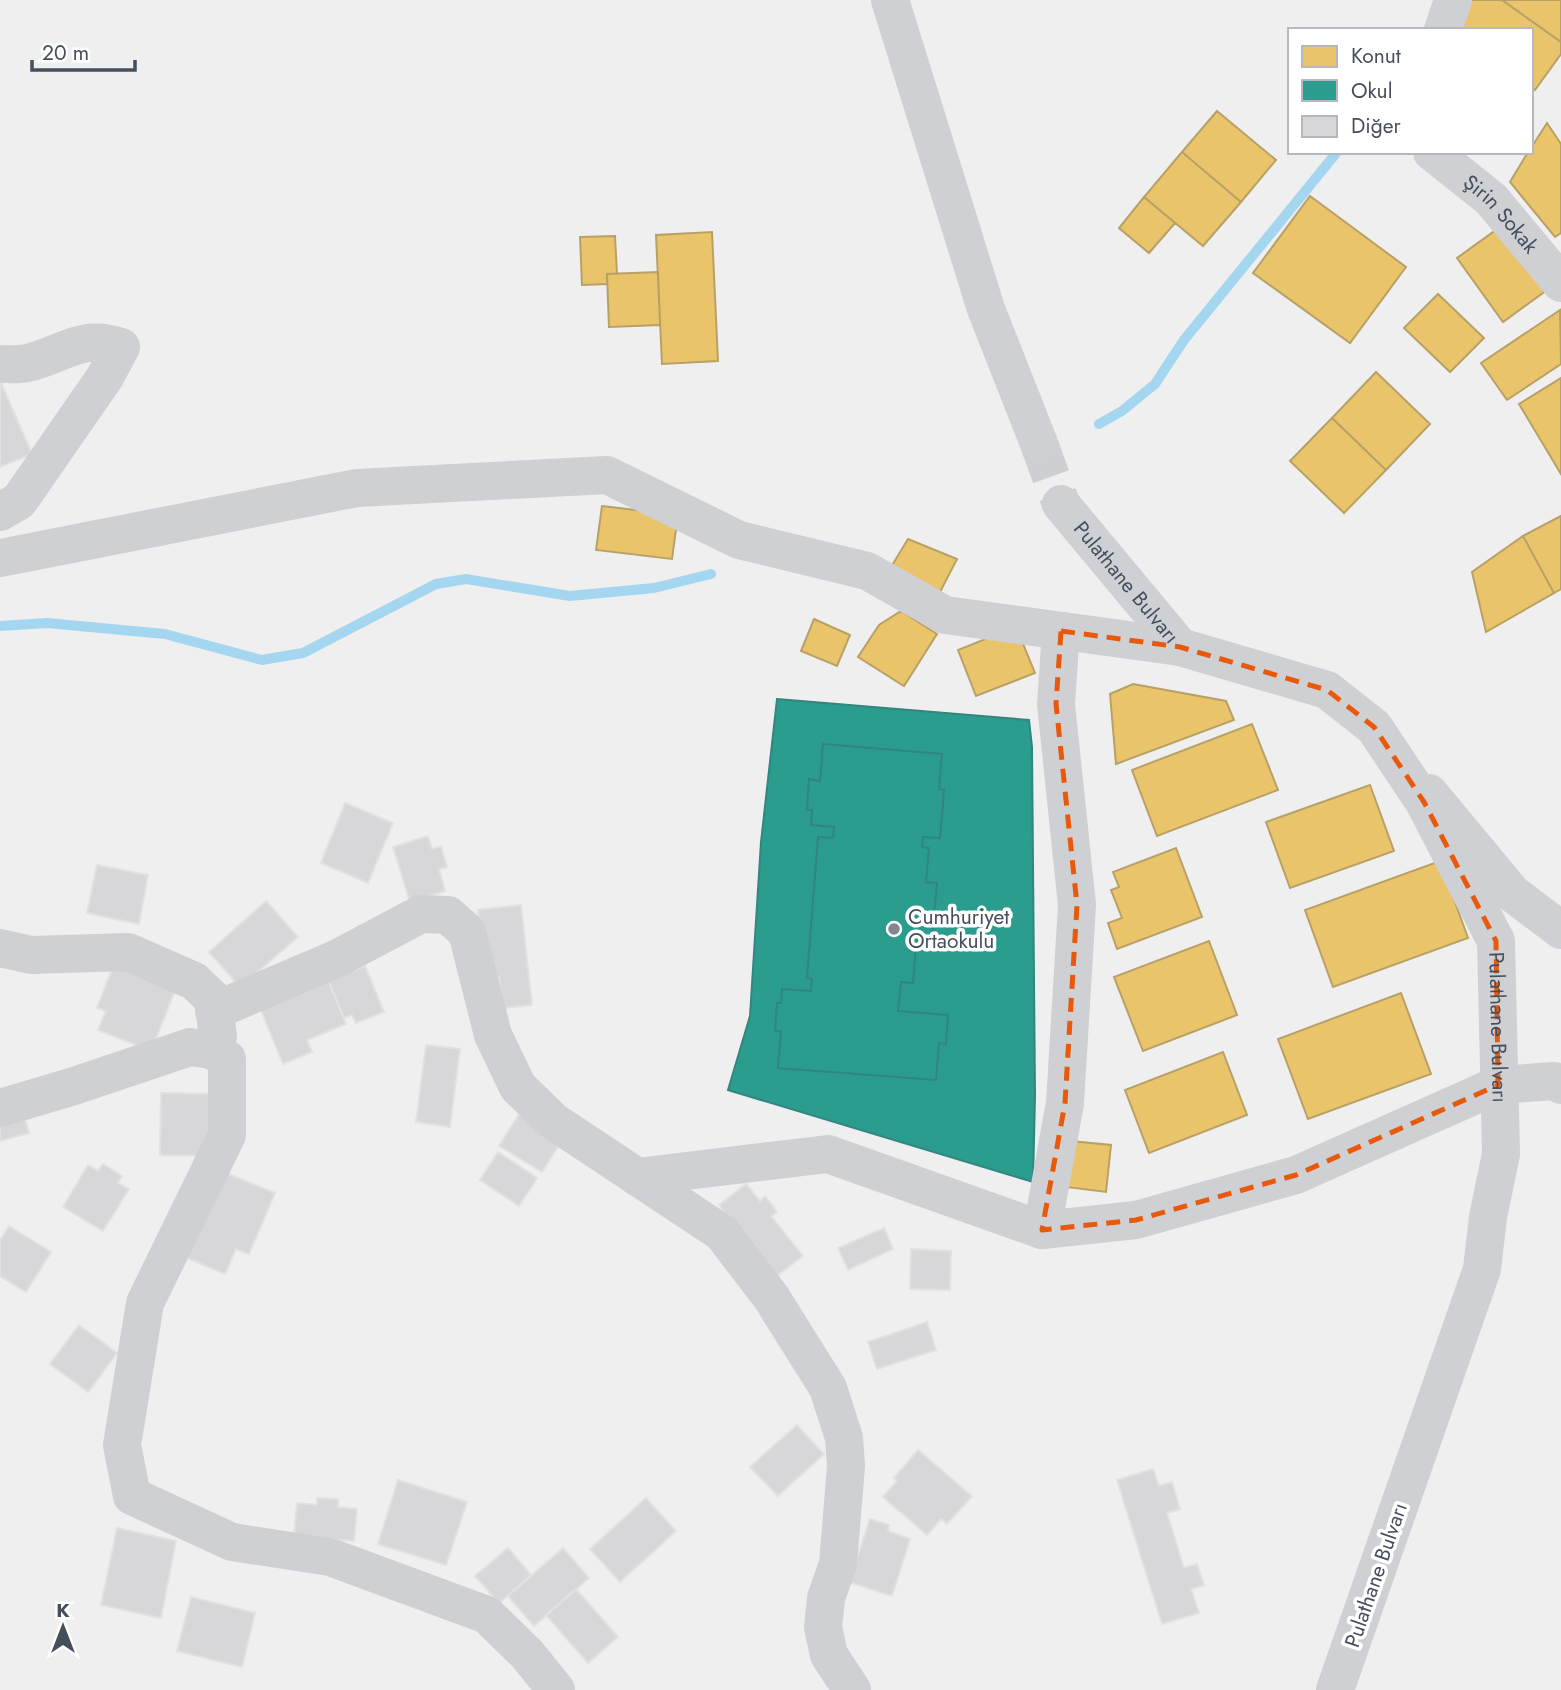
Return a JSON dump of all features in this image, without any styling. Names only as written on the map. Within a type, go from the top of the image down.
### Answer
[{"type":"street","points":[[890,0],[986,309],[1038,441]]},
{"type":"street","points":[[1444,28],[1453,0]]},
{"type":"street","name":"Şirin Sokak","points":[[1435,154],[1491,199],[1561,283]]},
{"type":"street","points":[[0,365],[26,364],[70,347],[103,340],[121,347],[105,377],[19,501],[0,512]]},
{"type":"street","points":[[0,558],[357,488],[607,475],[739,540],[867,571],[944,615],[1180,647]]},
{"type":"street","name":"Pulathane Bulvarı","points":[[1061,504],[1180,647],[1327,690],[1374,727],[1424,802],[1496,941],[1501,1154],[1488,1217],[1482,1269],[1335,1690]]},
{"type":"street","points":[[1042,1230],[1065,1104],[1077,905],[1056,704],[1060,631]]},
{"type":"street","points":[[1374,727],[1512,893],[1561,930]]},
{"type":"street","points":[[214,1011],[336,959],[421,914],[448,915],[467,932],[494,1035],[518,1087],[552,1121],[722,1233],[771,1297],[828,1388],[844,1438],[846,1466],[838,1564],[825,1598],[822,1627],[829,1655],[852,1690]]},
{"type":"street","points":[[0,948],[31,956],[128,952],[194,981],[213,999],[218,1037],[227,1059],[227,1135],[145,1303],[122,1445],[132,1496],[232,1542],[330,1557],[487,1615],[527,1654],[556,1690]]},
{"type":"street","points":[[0,1108],[190,1046],[211,1050],[227,1059]]},
{"type":"street","points":[[637,1177],[828,1154],[1042,1230],[1136,1220],[1296,1175],[1498,1085],[1554,1081],[1561,1085]]},
{"type":"highlighted area","points":[[1061,631],[1180,647],[1327,690],[1374,727],[1424,802],[1496,941],[1498,1085],[1296,1175],[1136,1220],[1042,1230],[1065,1103],[1077,905],[1056,704]]},
{"type":"building: Konut","points":[[1469,0],[1502,0],[1561,42],[1561,54],[1535,90],[1533,28],[1458,28]]},
{"type":"building: Konut","points":[[1502,0],[1561,0],[1561,42]]},
{"type":"building: Konut","points":[[1217,111],[1276,160],[1241,202],[1182,152]]},
{"type":"building: Konut","points":[[1547,123],[1561,144],[1561,233],[1555,237],[1510,182],[1527,154],[1533,154],[1533,145]]},
{"type":"building: Konut","points":[[1182,152],[1241,202],[1203,246],[1144,197]]},
{"type":"building: Konut","points":[[1310,196],[1406,267],[1350,343],[1253,273]]},
{"type":"building: Konut","points":[[1144,197],[1175,223],[1149,253],[1119,228]]},
{"type":"building: Konut","points":[[1500,227],[1547,290],[1503,322],[1457,258]]},
{"type":"building: Konut","points":[[712,232],[718,361],[662,364],[656,235]]},
{"type":"building: Konut","points":[[615,236],[617,274],[607,274],[607,284],[582,285],[580,237]]},
{"type":"building: Konut","points":[[658,272],[660,325],[609,327],[607,274]]},
{"type":"building: Konut","points":[[1438,294],[1484,338],[1450,372],[1404,328]]},
{"type":"building: Konut","points":[[1560,310],[1561,364],[1507,400],[1481,363]]},
{"type":"building: Konut","points":[[1376,372],[1430,424],[1386,470],[1332,418]]},
{"type":"building: Konut","points":[[1561,378],[1561,474],[1519,404]]},
{"type":"building: Konut","points":[[1332,418],[1386,470],[1344,513],[1290,461]]},
{"type":"building: Konut","points":[[602,506],[678,515],[672,559],[596,550]]},
{"type":"building: Konut","points":[[1561,516],[1561,589],[1554,593],[1523,536]]},
{"type":"building: Konut","points":[[1523,536],[1554,593],[1486,632],[1472,572]]},
{"type":"building: Konut","points":[[908,539],[957,559],[939,594],[888,572]]},
{"type":"building: Konut","points":[[901,611],[937,634],[904,686],[858,657],[879,625]]},
{"type":"building: Konut","points":[[814,619],[850,635],[837,666],[801,651]]},
{"type":"building: Konut","points":[[998,634],[1019,634],[1035,673],[976,696],[958,650]]},
{"type":"building: Konut","points":[[1133,684],[1226,701],[1234,720],[1116,764],[1110,694]]},
{"type":"building: Konut","points":[[1252,724],[1278,790],[1157,836],[1132,770]]},
{"type":"building: Konut","points":[[1370,785],[1394,851],[1290,888],[1266,822]]},
{"type":"building: Konut","points":[[1176,848],[1202,917],[1117,949],[1108,923],[1122,918],[1111,890],[1119,887],[1113,872]]},
{"type":"building: Konut","points":[[1440,861],[1468,938],[1333,987],[1305,910]]},
{"type":"building: Konut","points":[[1209,941],[1237,1015],[1143,1051],[1114,977]]},
{"type":"building: Konut","points":[[1401,993],[1431,1074],[1308,1119],[1278,1039]]},
{"type":"building: Konut","points":[[1223,1052],[1247,1115],[1149,1153],[1125,1090]]},
{"type":"building: Konut","points":[[1071,1141],[1111,1145],[1106,1192],[1066,1187]]},
{"type":"building: Okul","name":"Cumhuriyet Ortaokulu","points":[[777,699],[1029,720],[1032,747],[1035,1096],[1033,1182],[728,1090],[750,1016],[761,842]]},
{"type":"building: Okul","points":[[823,744],[942,754],[939,789],[944,790],[940,838],[923,837],[922,847],[929,848],[926,882],[937,883],[932,937],[917,935],[913,983],[901,982],[898,1011],[948,1015],[946,1044],[939,1043],[936,1080],[778,1068],[781,1031],[775,1031],[777,1003],[781,1003],[782,989],[811,991],[812,979],[807,978],[818,837],[833,838],[834,827],[811,825],[812,810],[807,810],[809,779],[820,781]]},
{"type":"building: Diğer","points":[[0,380],[32,454],[0,467]]},
{"type":"building: Diğer","points":[[345,803],[393,823],[368,883],[321,863]]},
{"type":"building: Diğer","points":[[428,836],[432,849],[441,846],[447,867],[439,869],[445,891],[410,902],[393,847]]},
{"type":"building: Diğer","points":[[97,865],[148,875],[139,924],[87,913]]},
{"type":"building: Diğer","points":[[266,901],[298,937],[240,987],[209,952]]},
{"type":"building: Diğer","points":[[521,905],[532,1005],[503,1008],[499,977],[486,978],[478,910]]},
{"type":"building: Diğer","points":[[114,964],[176,988],[151,1051],[98,1030],[106,1011],[97,1008]]},
{"type":"building: Diğer","points":[[365,966],[384,1012],[356,1023],[352,1015],[344,1018],[328,980]]},
{"type":"building: Diğer","points":[[328,980],[346,1024],[307,1040],[312,1052],[283,1064],[260,1008]]},
{"type":"building: Diğer","points":[[426,1045],[460,1049],[450,1127],[416,1122]]},
{"type":"building: Diğer","points":[[161,1093],[220,1094],[211,1156],[160,1155]]},
{"type":"building: Diğer","points":[[22,1107],[29,1133],[0,1141],[0,1113]]},
{"type":"building: Diğer","points":[[521,1111],[564,1137],[542,1172],[499,1146]]},
{"type":"building: Diğer","points":[[498,1152],[537,1178],[519,1206],[480,1180]]},
{"type":"building: Diğer","points":[[103,1164],[122,1176],[118,1183],[129,1189],[103,1231],[63,1207],[88,1165],[98,1171]]},
{"type":"building: Diğer","points":[[223,1172],[275,1193],[249,1254],[236,1249],[225,1274],[187,1258]]},
{"type":"building: Diğer","points":[[746,1184],[760,1201],[765,1196],[777,1212],[771,1216],[803,1256],[775,1277],[719,1205]]},
{"type":"building: Diğer","points":[[9,1226],[51,1252],[26,1292],[0,1276],[0,1240]]},
{"type":"building: Diğer","points":[[884,1228],[893,1249],[848,1270],[838,1248]]},
{"type":"building: Diğer","points":[[911,1249],[951,1251],[950,1290],[910,1289]]},
{"type":"building: Diğer","points":[[927,1322],[936,1350],[877,1369],[868,1342]]},
{"type":"building: Diğer","points":[[79,1325],[117,1353],[88,1392],[50,1364]]},
{"type":"building: Diğer","points":[[797,1425],[824,1454],[778,1496],[750,1467]]},
{"type":"building: Diğer","points":[[918,1450],[972,1496],[947,1524],[941,1519],[927,1535],[883,1497],[897,1481],[894,1478]]},
{"type":"building: Diğer","points":[[1153,1469],[1159,1486],[1172,1482],[1180,1509],[1167,1513],[1184,1568],[1197,1564],[1204,1585],[1191,1589],[1199,1613],[1162,1624],[1117,1480]]},
{"type":"building: Diğer","points":[[398,1480],[467,1502],[446,1565],[378,1544]]},
{"type":"building: Diğer","points":[[317,1498],[338,1499],[338,1507],[357,1509],[354,1541],[294,1536],[297,1503],[317,1505]]},
{"type":"building: Diğer","points":[[646,1498],[676,1531],[620,1582],[590,1549]]},
{"type":"building: Diğer","points":[[870,1519],[889,1525],[888,1531],[910,1539],[892,1596],[849,1582]]},
{"type":"building: Diğer","points":[[117,1528],[176,1541],[161,1618],[101,1605]]},
{"type":"building: Diğer","points":[[508,1548],[531,1575],[499,1603],[475,1576]]},
{"type":"building: Diğer","points":[[563,1548],[589,1578],[534,1626],[508,1596]]},
{"type":"building: Diğer","points":[[576,1589],[618,1637],[588,1663],[546,1615]]},
{"type":"building: Diğer","points":[[191,1597],[255,1613],[242,1667],[177,1651]]},
{"type":"waterway","points":[[1099,424],[1122,411],[1155,384],[1184,340],[1335,154]]},
{"type":"waterway","points":[[0,626],[47,623],[165,634],[262,660],[303,653],[436,584],[466,579],[570,596],[654,588],[711,574]]},
{"type":"tunnel","points":[[1038,441],[1061,504]]},
{"type":"place","name":"Cumhuriyet Ortaokulu","points":[[894,929]]}]
